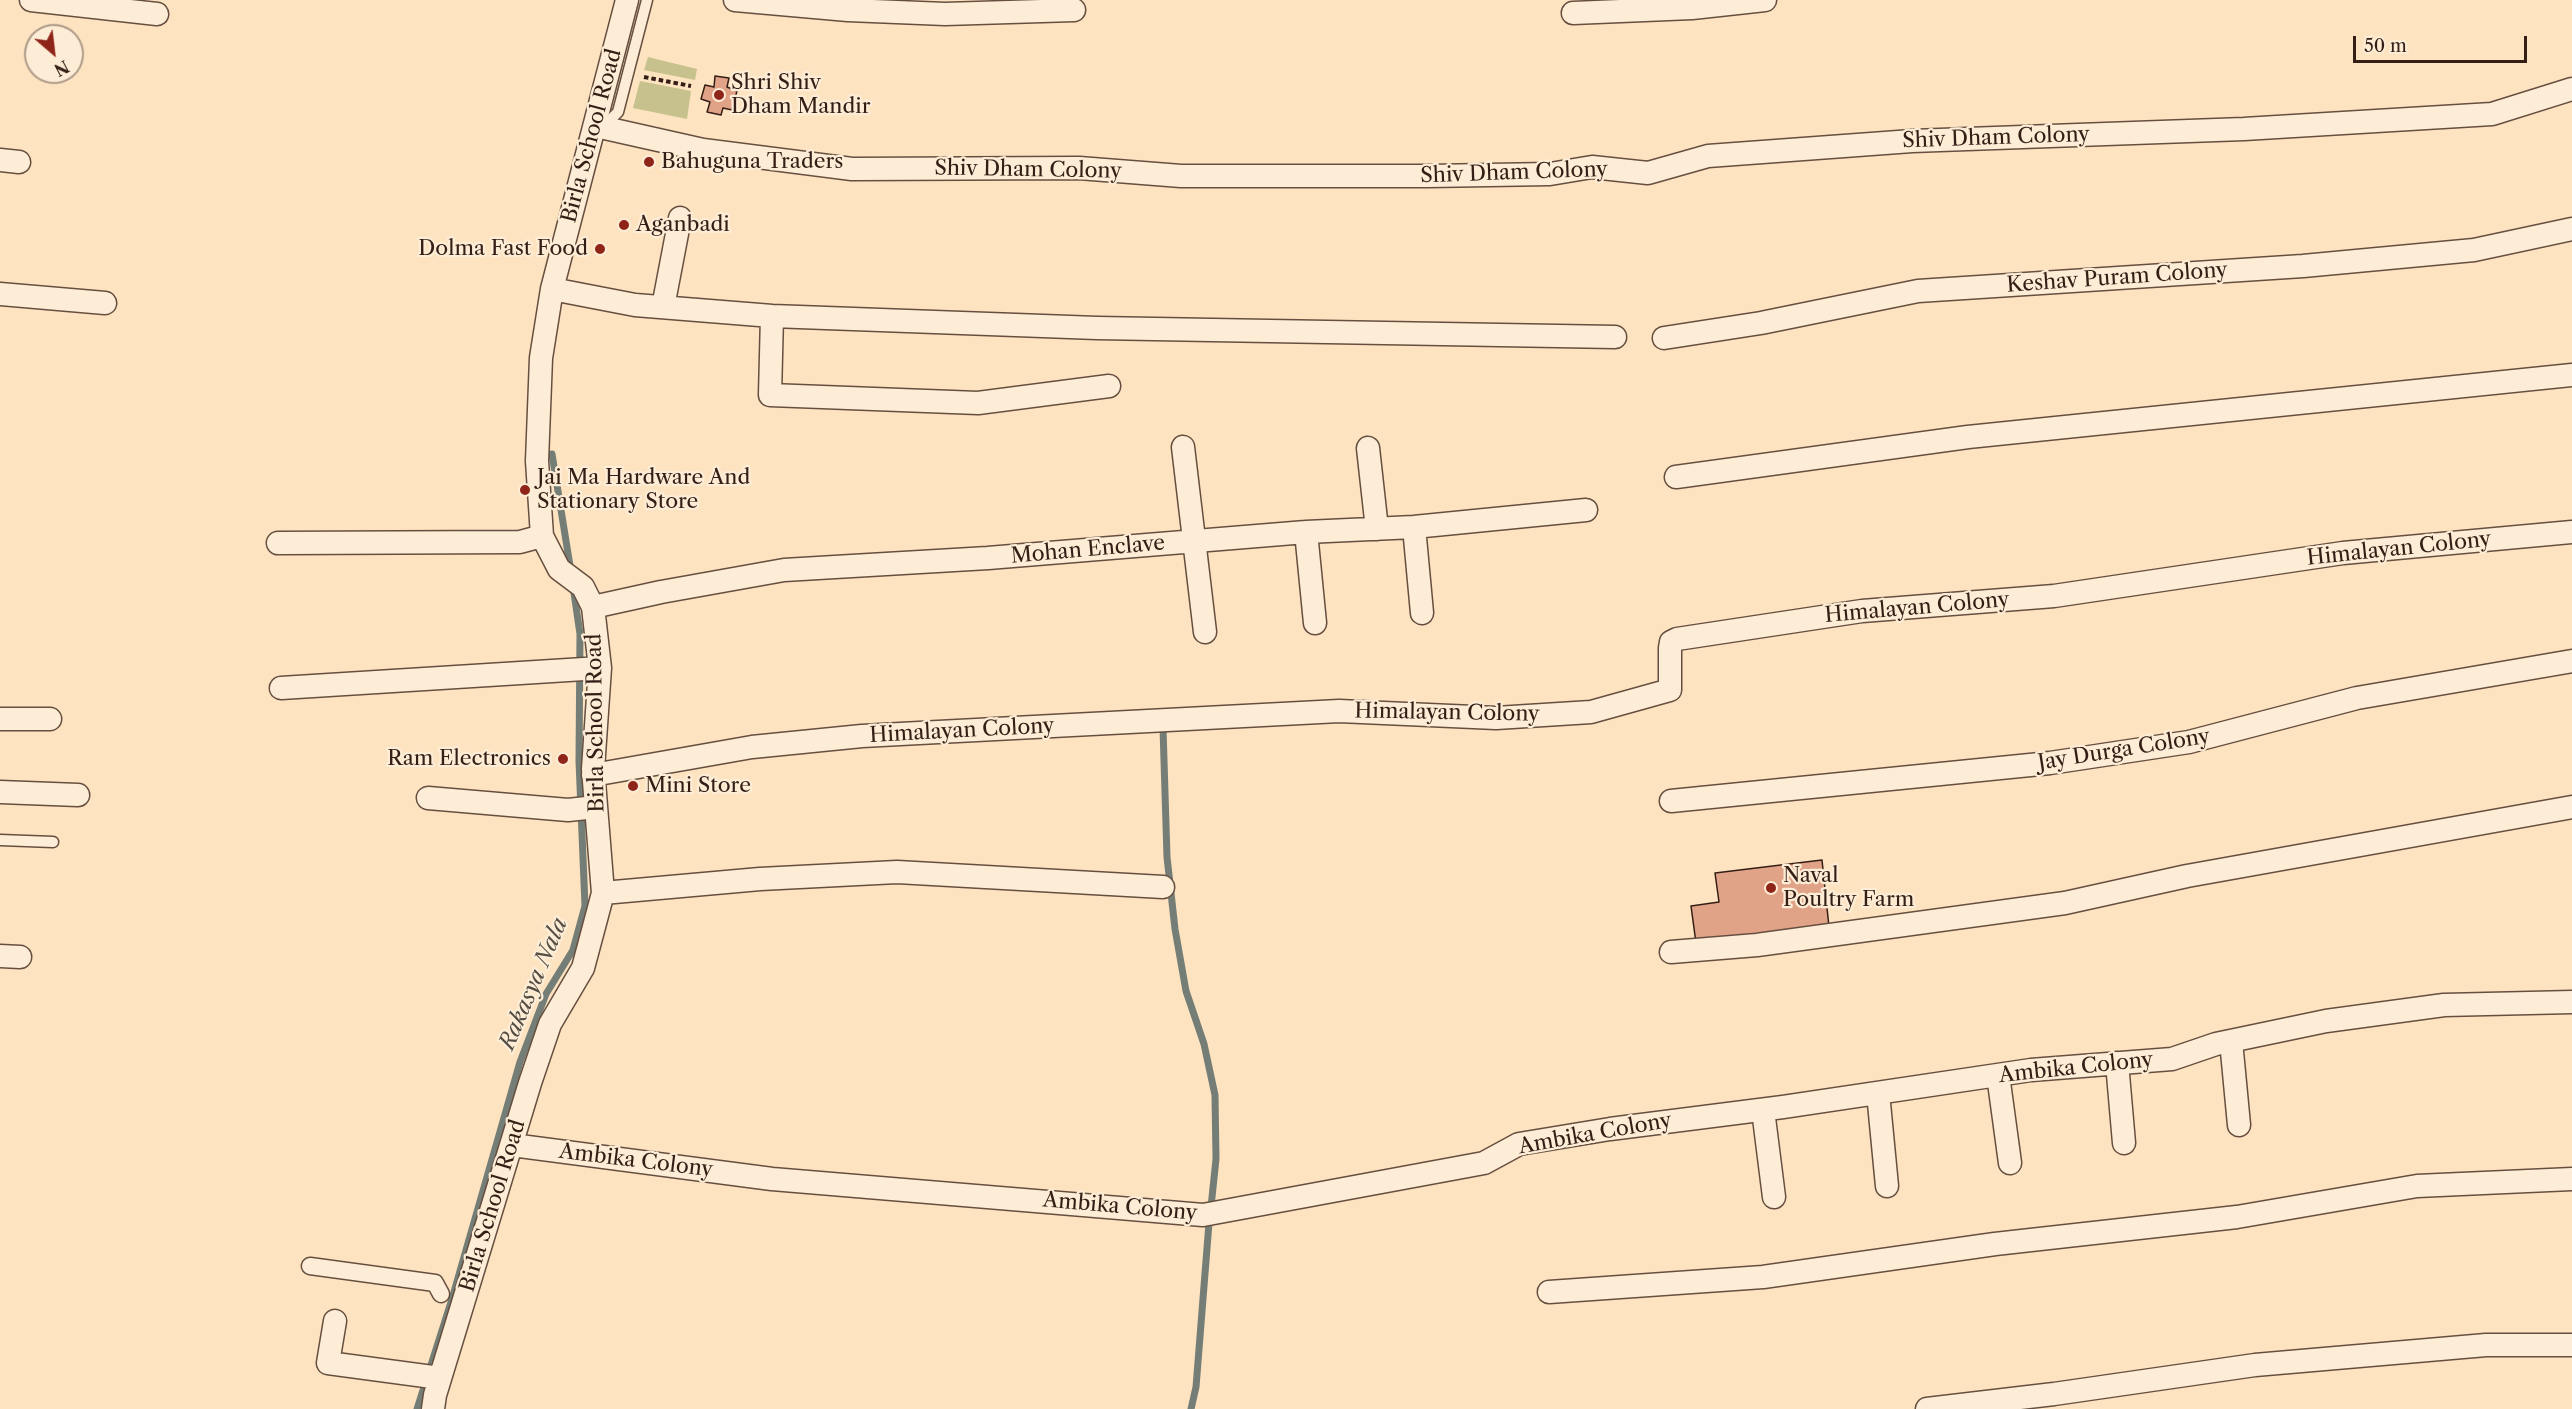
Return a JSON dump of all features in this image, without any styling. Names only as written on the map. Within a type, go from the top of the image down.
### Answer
[{"type":"street","points":[[31,0],[157,14]]},
{"type":"street","name":"Birla School Road","points":[[434,1409],[428,1376],[512,1145],[550,1024],[582,968],[603,893],[583,808],[593,775],[586,668],[588,597],[559,569],[542,536],[537,461],[541,358],[552,289],[627,0]]},
{"type":"street","points":[[735,0],[848,10],[945,15],[1074,10]]},
{"type":"street","points":[[1573,13],[1692,8],[1766,0]]},
{"type":"street","name":"Shiv Dham Colony","points":[[596,126],[703,150],[852,169],[1079,168],[1181,176],[1461,176],[1550,174],[1592,168],[1648,173],[1708,156],[1912,141],[2244,129],[2492,114],[2572,89]]},
{"type":"street","points":[[663,307],[680,218]]},
{"type":"street","name":"Keshav Puram Colony","points":[[1664,338],[1761,323],[1918,291],[2303,266],[2474,250],[2572,229]]},
{"type":"street","points":[[552,289],[635,305],[772,316],[1097,328],[1615,338]]},
{"type":"street","points":[[0,294],[105,303]]},
{"type":"street","points":[[772,316],[770,394],[978,403],[1108,386]]},
{"type":"street","points":[[1676,477],[1968,437],[2572,375]]},
{"type":"street","points":[[1183,447],[1205,632]]},
{"type":"street","points":[[1368,447],[1377,529]]},
{"type":"street","name":"Mohan Enclave","points":[[588,597],[661,592],[784,570],[988,558],[1306,532],[1414,527],[1586,510]]},
{"type":"street","points":[[1414,527],[1422,613]]},
{"type":"street","points":[[1306,532],[1316,623]]},
{"type":"street","name":"Himalayan Colony","points":[[593,775],[752,747],[862,736],[1339,711],[1496,718],[1591,712],[1670,690],[1670,648],[1671,642],[1677,639],[1862,611],[2054,596],[2343,553],[2572,532]]},
{"type":"street","points":[[278,543],[520,542],[542,536]]},
{"type":"street","name":"Jay Durga Colony","points":[[1671,801],[2050,764],[2189,742],[2357,698],[2572,660]]},
{"type":"street","points":[[281,688],[586,668]]},
{"type":"street","points":[[0,719],[50,719]]},
{"type":"street","points":[[0,792],[78,795]]},
{"type":"street","points":[[428,798],[583,808]]},
{"type":"street","points":[[1671,952],[1757,945],[2065,903],[2187,876],[2572,807]]},
{"type":"street","points":[[603,893],[759,879],[897,872],[1163,887]]},
{"type":"street","name":"Ambika Colony","points":[[512,1145],[772,1179],[1203,1215],[1484,1164],[1519,1144],[1610,1129],[1763,1110],[1998,1075],[2172,1059],[2231,1041],[2326,1021],[2444,1005],[2572,1002]]},
{"type":"street","points":[[2231,1041],[2239,1125]]},
{"type":"street","points":[[2117,1063],[2124,1143]]},
{"type":"street","points":[[1998,1075],[2010,1163]]},
{"type":"street","points":[[1878,1093],[1887,1186]]},
{"type":"street","points":[[1763,1110],[1774,1197]]},
{"type":"street","points":[[1549,1292],[1763,1277],[1995,1244],[2237,1217],[2417,1186],[2572,1179]]},
{"type":"street","points":[[310,1266],[435,1283],[441,1294]]},
{"type":"street","points":[[335,1321],[328,1363],[428,1376]]},
{"type":"street","points":[[1927,1409],[2054,1394],[2255,1365],[2486,1345],[2572,1345]]},
{"type":"lane","points":[[596,126],[608,122],[618,112],[647,0]]},
{"type":"lane","points":[[0,840],[52,842]]},
{"type":"path","points":[[629,74],[691,86]]},
{"type":"shaded area","points":[[648,57],[697,69],[695,80],[644,70]]},
{"type":"shaded area","points":[[640,81],[691,91],[687,119],[633,108]]},
{"type":"building","name":"Shri Shiv Dham Mandir","points":[[715,76],[729,78],[727,87],[737,91],[732,110],[723,108],[721,115],[707,112],[710,102],[701,99],[705,85],[714,87]]},
{"type":"building","name":"Naval Poultry Farm","points":[[1822,860],[1829,927],[1696,943],[1691,906],[1719,902],[1715,873]]},
{"type":"waterway","name":"Rakasya Nala","points":[[552,454],[571,572]]},
{"type":"waterway","name":"Rakasya Nala","points":[[417,1409],[452,1299],[520,1062],[546,994],[573,950],[585,906],[579,761],[580,634],[573,586]]},
{"type":"waterway","points":[[1163,728],[1167,857],[1175,929],[1186,991],[1204,1044],[1215,1095],[1216,1159],[1211,1207]]},
{"type":"waterway","points":[[1191,1409],[1196,1387],[1209,1223]]},
{"type":"place","name":"Shri Shiv Dham Mandir","points":[[719,95]]},
{"type":"place","name":"Bahuguna Traders","points":[[649,162]]},
{"type":"place","name":"Aganbadi","points":[[624,225]]},
{"type":"place","name":"Dolma Fast Food","points":[[600,249]]},
{"type":"place","name":"Jai Ma Hardware And Stationary Store","points":[[525,490]]},
{"type":"place","name":"Ram Electronics","points":[[563,759]]},
{"type":"place","name":"Mini Store","points":[[633,786]]},
{"type":"place","name":"Naval Poultry Farm","points":[[1771,888]]}]
